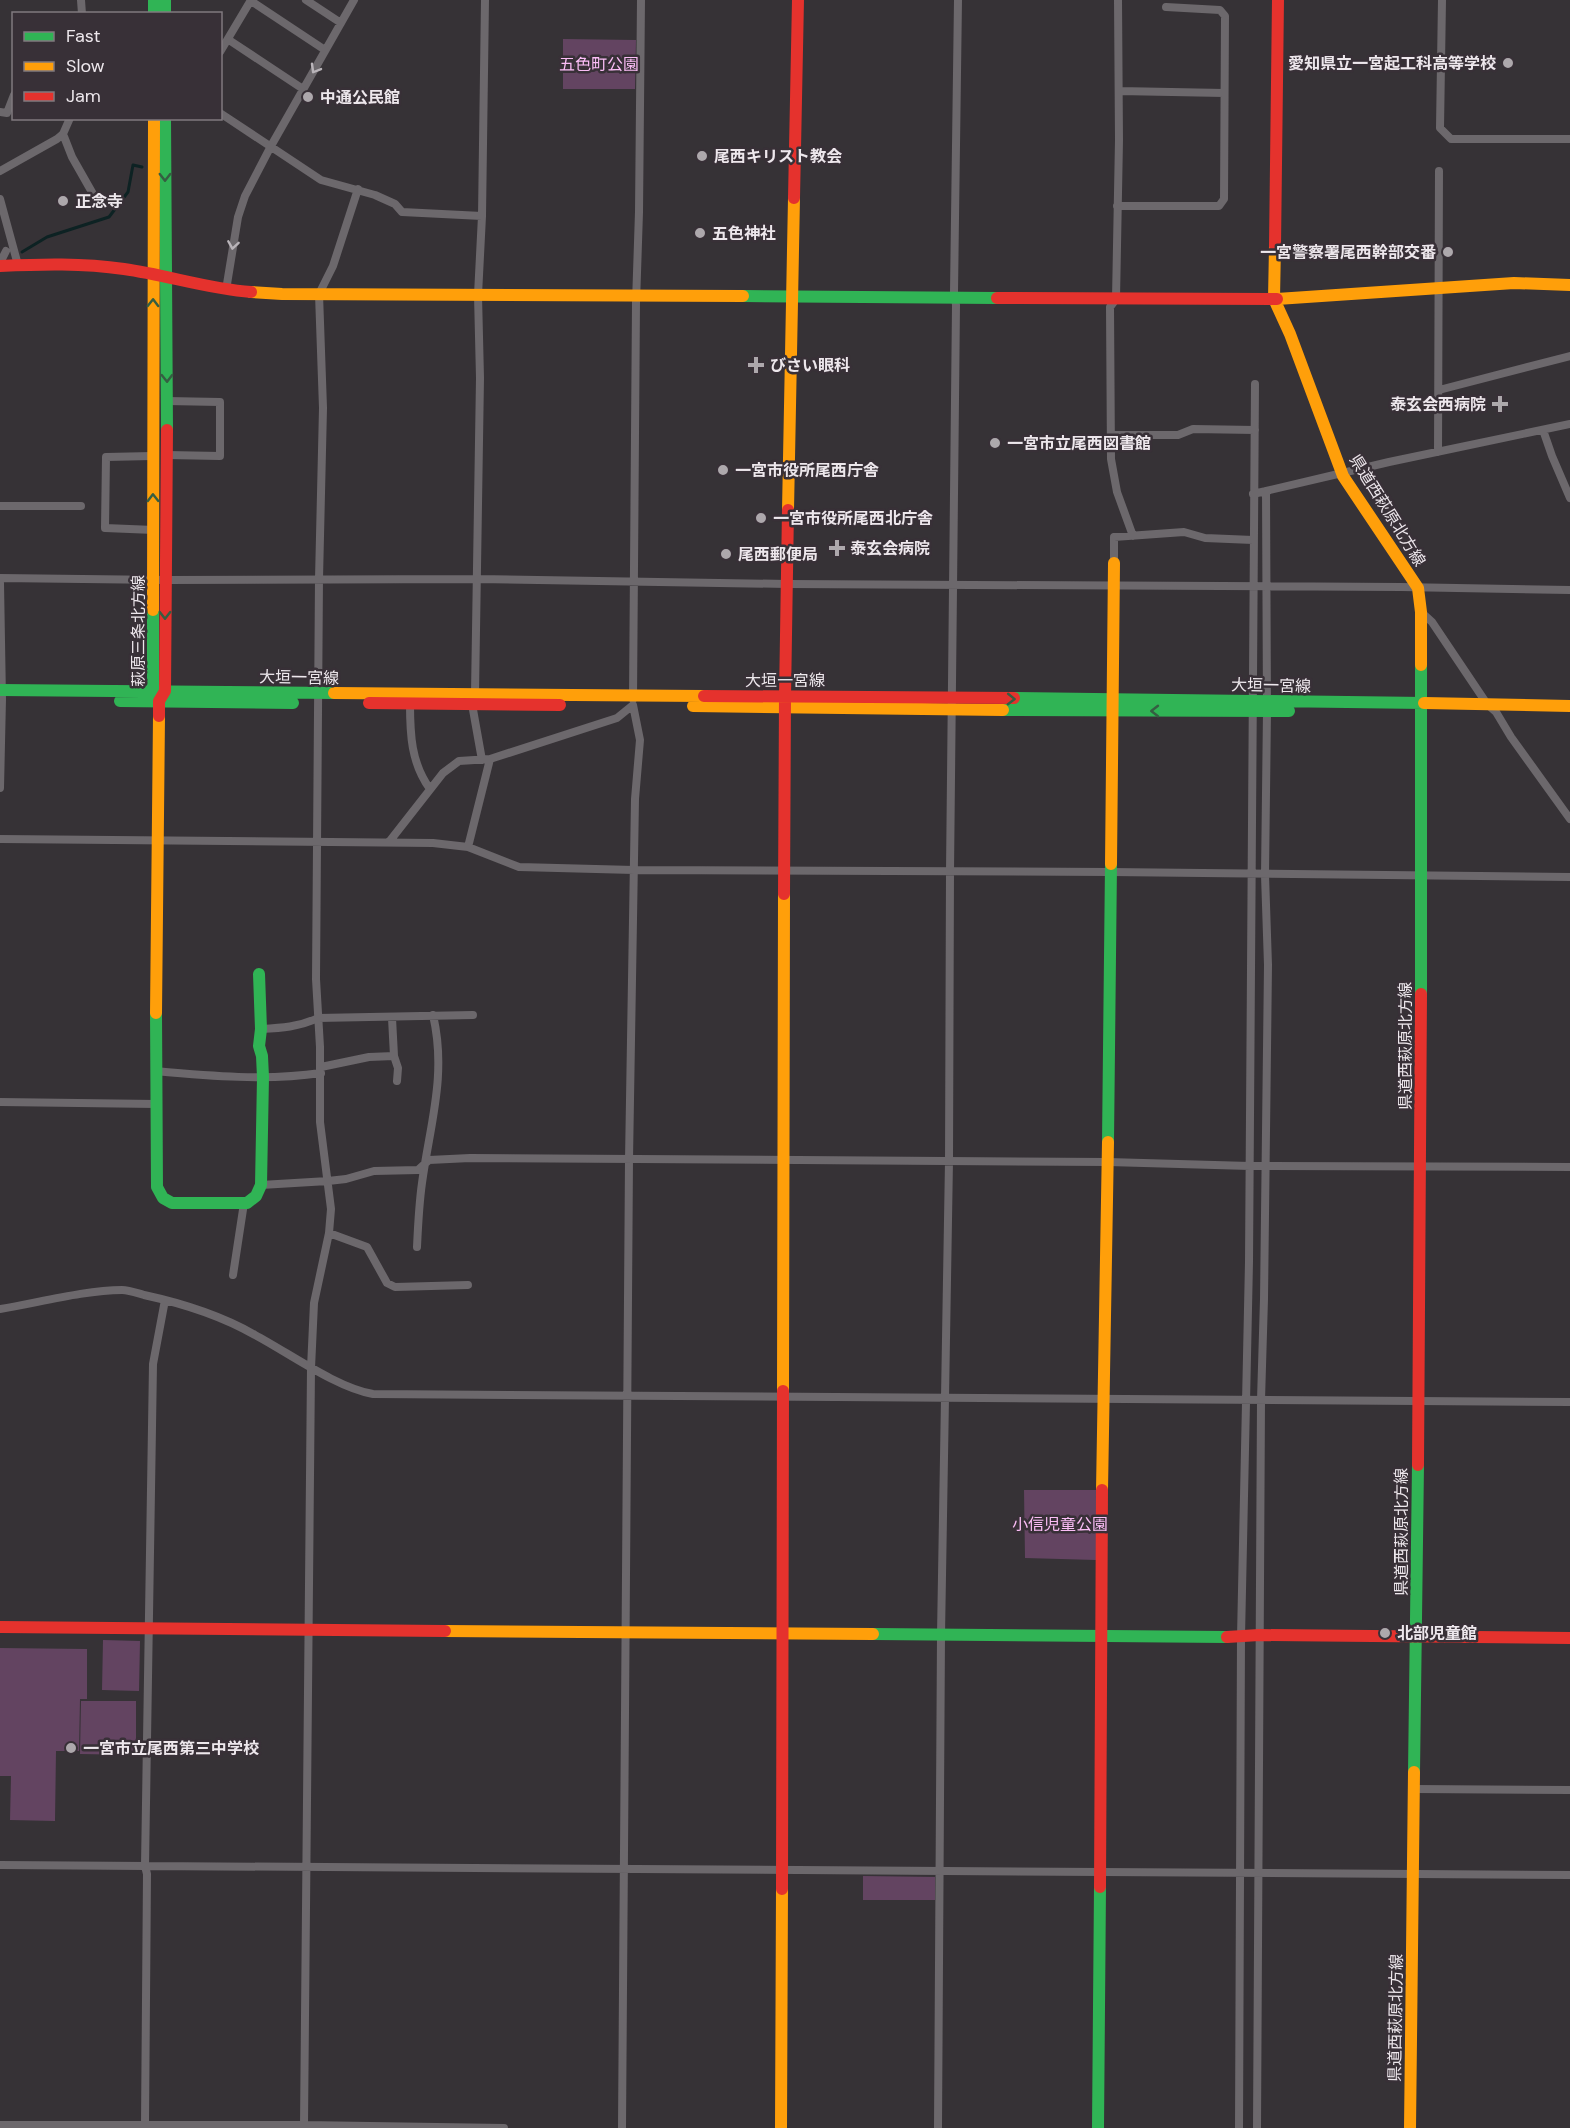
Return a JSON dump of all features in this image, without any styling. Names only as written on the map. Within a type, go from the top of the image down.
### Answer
[{"type":"street","points":[[222,49],[251,0],[325,50]]},
{"type":"street","points":[[306,0],[341,23]]},
{"type":"street","points":[[226,290],[238,217],[245,196],[303,88],[354,0]]},
{"type":"street","points":[[468,847],[486,760],[474,699],[480,378],[478,295],[482,216],[485,0]]},
{"type":"street","points":[[622,2128],[629,1160],[635,799],[640,740],[633,701],[633,582],[641,0]]},
{"type":"street","points":[[781,2128],[785,701],[798,0]]},
{"type":"street","points":[[938,2128],[941,1635],[949,1161],[958,0]]},
{"type":"street","points":[[1118,0],[1116,299],[1110,307],[1113,473],[1133,536]]},
{"type":"street","name":"県道西萩原北方線","points":[[1278,0],[1274,299],[1290,334],[1342,473],[1418,588],[1421,612],[1421,1166],[1410,2128]]},
{"type":"street","points":[[1442,0],[1440,128],[1451,139],[1570,139]]},
{"type":"street","points":[[1117,206],[1219,206],[1224,199],[1225,16],[1220,10],[1167,7]]},
{"type":"street","points":[[229,40],[303,88]]},
{"type":"street","points":[[1119,91],[1224,93]]},
{"type":"street","points":[[0,112],[7,113],[12,100]]},
{"type":"street","points":[[222,114],[321,180],[358,189],[395,204],[402,212],[482,216]]},
{"type":"street","points":[[0,171],[57,139],[63,134],[69,120]]},
{"type":"street","name":"萩原三条北方線","points":[[154,120],[159,276],[167,401],[167,455],[160,580],[160,841],[155,1071],[157,1187],[163,1198],[172,1203],[243,1203]]},
{"type":"street","name":"萩原三条北方線","points":[[160,580],[154,530],[152,456],[165,120]]},
{"type":"street","points":[[63,134],[81,175],[97,201]]},
{"type":"street","points":[[1438,452],[1439,171]]},
{"type":"street","points":[[304,2125],[311,1368],[314,1303],[331,1209],[320,1122],[321,1070],[316,979],[322,408],[319,294],[333,266],[358,189]]},
{"type":"street","points":[[0,198],[18,265]]},
{"type":"street","points":[[6,251],[0,264],[96,264],[251,293],[1274,299],[1514,283],[1570,285]]},
{"type":"street","points":[[1439,390],[1570,356]]},
{"type":"street","points":[[1239,2128],[1241,1637],[1250,1166],[1255,384]]},
{"type":"street","points":[[167,401],[220,402],[220,456],[167,455]]},
{"type":"street","points":[[1253,494],[1570,424]]},
{"type":"street","points":[[1112,435],[1178,435],[1193,429],[1255,430]]},
{"type":"street","points":[[1543,430],[1570,498]]},
{"type":"street","points":[[152,456],[106,457],[105,528],[154,530]]},
{"type":"street","points":[[1257,2128],[1261,1400],[1268,965],[1265,875],[1266,491]]},
{"type":"street","points":[[0,506],[81,506]]},
{"type":"street","points":[[1098,2128],[1103,1399],[1114,706],[1114,537],[1184,532],[1205,538],[1253,540]]},
{"type":"street","points":[[0,578],[477,579],[787,584],[1570,590]]},
{"type":"street","points":[[0,583],[0,788]]},
{"type":"street","points":[[1421,612],[1432,622],[1570,819]]},
{"type":"street","name":"大垣一宮線","points":[[1,695],[1114,706],[1420,708],[1570,706]]},
{"type":"street","name":"大垣一宮線","points":[[318,698],[410,703],[474,699]]},
{"type":"street","points":[[389,842],[443,773],[459,761],[486,760],[617,718],[633,701]]},
{"type":"street","points":[[410,703],[410,731],[414,758],[421,777],[430,789]]},
{"type":"street","name":"大垣一宮線","points":[[1491,708],[1570,714]]},
{"type":"street","points":[[0,839],[434,843],[468,847],[519,867],[634,870],[1570,877]]},
{"type":"street","points":[[233,1275],[243,1203],[247,1203],[256,1196],[261,1185],[263,1077],[259,1046],[261,1029],[259,974]]},
{"type":"street","points":[[417,1247],[418,1214],[438,1092],[439,1038],[433,1015]]},
{"type":"street","points":[[261,1029],[285,1028],[318,1018],[473,1015]]},
{"type":"street","points":[[392,1018],[398,1081]]},
{"type":"street","points":[[155,1071],[263,1077],[299,1076],[369,1057],[394,1056]]},
{"type":"street","points":[[0,1102],[156,1104]]},
{"type":"street","points":[[261,1185],[346,1179],[374,1171],[418,1170],[429,1160],[470,1158],[1570,1167]]},
{"type":"street","points":[[328,1233],[367,1247],[387,1283],[395,1287],[468,1285]]},
{"type":"street","points":[[0,1309],[98,1292],[124,1290],[165,1300],[230,1322],[311,1368],[361,1392],[373,1394],[1570,1402]]},
{"type":"street","points":[[145,2124],[147,1874],[145,1866],[153,1364],[165,1300]]},
{"type":"street","points":[[0,1627],[1570,1638]]},
{"type":"street","points":[[1415,1789],[1570,1790]]},
{"type":"street","points":[[0,1865],[1570,1875]]},
{"type":"street","points":[[0,2125],[145,2124],[504,2128]]},
{"type":"green space","name":"五色町公園","points":[[563,39],[636,40],[635,89],[563,89]]},
{"type":"green space","name":"小信児童公園","points":[[1024,1490],[1096,1490],[1096,1560],[1025,1558]]},
{"type":"green space","points":[[103,1640],[140,1641],[139,1691],[102,1690]]},
{"type":"green space","points":[[0,1648],[87,1649],[87,1699],[80,1699],[79,1751],[56,1751],[55,1821],[10,1820],[11,1776],[0,1776]]},
{"type":"green space","points":[[81,1701],[136,1701],[136,1755],[80,1754]]},
{"type":"green space","points":[[863,1876],[935,1877],[935,1900],[863,1900]]},
{"type":"waterway","points":[[22,252],[47,237],[109,217],[128,192],[133,165],[142,167]]},
{"type":"traffic: fast","points":[[154,0],[154,12]]},
{"type":"traffic: fast","points":[[165,0],[165,12]]},
{"type":"traffic: fast","points":[[165,120],[167,430]]},
{"type":"traffic: fast","points":[[743,296],[997,298]]},
{"type":"traffic: fast","points":[[153,610],[153,691],[157,698]]},
{"type":"traffic: fast","points":[[1421,665],[1421,994]]},
{"type":"traffic: fast","points":[[0,690],[334,693]]},
{"type":"traffic: fast","points":[[1014,698],[1424,703]]},
{"type":"traffic: fast","points":[[120,701],[293,703]]},
{"type":"traffic: fast","points":[[1003,710],[1289,711]]},
{"type":"traffic: fast","points":[[1108,1142],[1111,864]]},
{"type":"traffic: fast","points":[[156,1013],[157,1187],[163,1198],[172,1203],[247,1203],[256,1196],[261,1185],[263,1077],[259,1046],[261,1029],[259,974]]},
{"type":"traffic: fast","points":[[1414,1772],[1418,1465]]},
{"type":"traffic: fast","points":[[873,1634],[1227,1637]]},
{"type":"traffic: fast","points":[[1098,2128],[1100,1887]]},
{"type":"traffic: slow","points":[[153,610],[154,120]]},
{"type":"traffic: slow","points":[[788,510],[794,198]]},
{"type":"traffic: slow","points":[[1275,246],[1274,299],[1290,334],[1343,476],[1418,588],[1421,612],[1421,665]]},
{"type":"traffic: slow","points":[[1277,299],[1514,283],[1570,285]]},
{"type":"traffic: slow","points":[[251,292],[743,296]]},
{"type":"traffic: slow","points":[[1111,864],[1114,563]]},
{"type":"traffic: slow","points":[[334,693],[704,696]]},
{"type":"traffic: slow","points":[[1424,703],[1570,706]]},
{"type":"traffic: slow","points":[[693,706],[1003,710]]},
{"type":"traffic: slow","points":[[156,1013],[159,716]]},
{"type":"traffic: slow","points":[[783,1391],[784,894]]},
{"type":"traffic: slow","points":[[1102,1490],[1108,1142]]},
{"type":"traffic: slow","points":[[445,1631],[873,1634]]},
{"type":"traffic: slow","points":[[1410,2128],[1414,1772]]},
{"type":"traffic: slow","points":[[781,2128],[782,1889]]},
{"type":"traffic: jam","points":[[794,198],[798,0]]},
{"type":"traffic: jam","points":[[1275,246],[1278,0]]},
{"type":"traffic: jam","points":[[0,266],[62,264],[108,267],[251,292]]},
{"type":"traffic: jam","points":[[997,298],[1277,299]]},
{"type":"traffic: jam","points":[[159,716],[159,701],[165,691],[167,430]]},
{"type":"traffic: jam","points":[[784,894],[788,510]]},
{"type":"traffic: jam","points":[[704,696],[1014,698]]},
{"type":"traffic: jam","points":[[369,703],[560,705]]},
{"type":"traffic: jam","points":[[1418,1465],[1421,994]]},
{"type":"traffic: jam","points":[[782,1889],[783,1391]]},
{"type":"traffic: jam","points":[[1100,1887],[1102,1490]]},
{"type":"traffic: jam","points":[[0,1627],[445,1631]]},
{"type":"traffic: jam","points":[[1227,1637],[1259,1635],[1570,1638]]},
{"type":"place","name":"愛知県立一宮起工科高等学校","points":[[1508,63]]},
{"type":"place","name":"中通公民館","points":[[308,97]]},
{"type":"place","name":"尾西キリスト教会","points":[[702,156]]},
{"type":"place","name":"正念寺","points":[[63,201]]},
{"type":"place","name":"五色神社","points":[[700,233]]},
{"type":"place","name":"一宮警察署尾西幹部交番","points":[[1448,252]]},
{"type":"place","name":"びさい眼科","points":[[756,365]]},
{"type":"place","name":"泰玄会西病院","points":[[1500,404]]},
{"type":"place","name":"一宮市立尾西図書館","points":[[995,443]]},
{"type":"place","name":"一宮市役所尾西庁舎","points":[[723,470]]},
{"type":"place","name":"一宮市役所尾西北庁舎","points":[[761,518]]},
{"type":"place","name":"泰玄会病院","points":[[837,548]]},
{"type":"place","name":"尾西郵便局","points":[[726,554]]},
{"type":"place","name":"北部児童館","points":[[1385,1633]]},
{"type":"place","name":"一宮市立尾西第三中学校","points":[[71,1748]]}]
